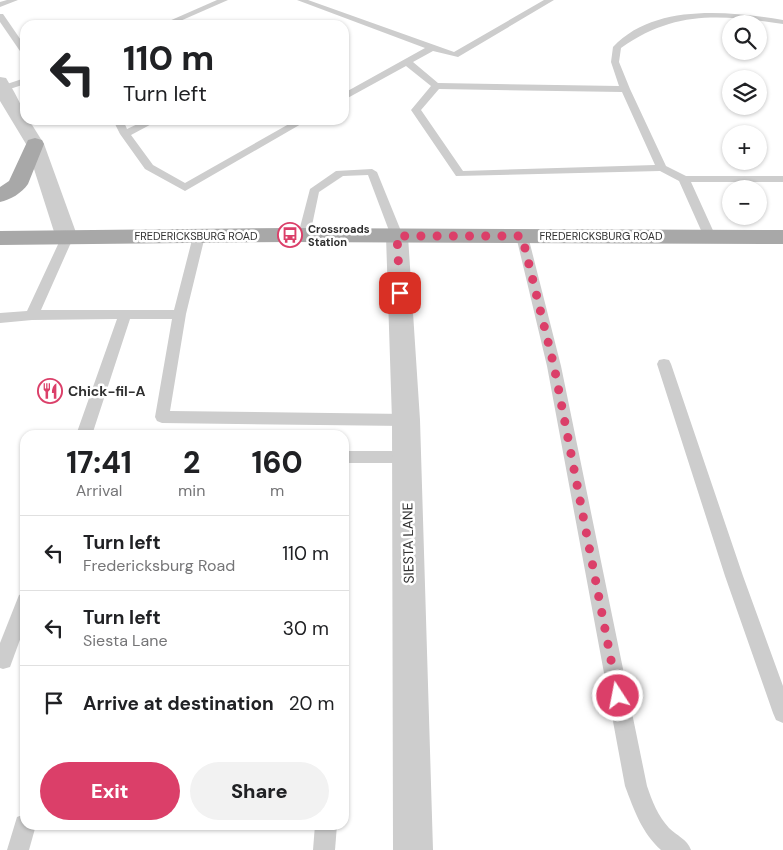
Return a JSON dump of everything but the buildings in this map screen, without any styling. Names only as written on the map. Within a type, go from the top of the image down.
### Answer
[{"type":"main road","points":[[0,196],[18,184],[35,144]]},
{"type":"main road","name":"FREDERICKSBURG ROAD","points":[[0,238],[304,235],[783,237]]},
{"type":"street","points":[[2,85],[10,104],[20,120]]},
{"type":"street","points":[[23,125],[35,144],[67,238]]},
{"type":"street","name":"SIESTA LANE","points":[[397,236],[406,420],[413,850]]},
{"type":"lane","points":[[0,5],[14,0]]},
{"type":"lane","points":[[176,20],[224,0]]},
{"type":"lane","points":[[301,0],[455,55],[550,0]]},
{"type":"lane","points":[[662,168],[624,88],[615,62],[617,46],[634,33],[660,21],[694,15],[726,15],[783,22]]},
{"type":"lane","points":[[0,16],[20,45]]},
{"type":"lane","points":[[349,94],[432,48]]},
{"type":"lane","points":[[407,62],[436,86],[624,88]]},
{"type":"lane","points":[[2,85],[20,83]]},
{"type":"lane","points":[[436,86],[416,110],[460,174],[662,168],[684,180],[783,179]]},
{"type":"lane","points":[[120,125],[149,167],[185,188],[294,125]]},
{"type":"lane","points":[[125,134],[144,125]]},
{"type":"lane","points":[[304,235],[314,191],[340,173],[372,172],[397,236]]},
{"type":"lane","points":[[684,180],[710,237]]},
{"type":"lane","points":[[199,236],[179,314],[162,417],[406,420]]},
{"type":"lane","points":[[522,236],[554,366],[636,786],[649,821],[670,844],[680,850]]},
{"type":"lane","points":[[32,316],[67,238]]},
{"type":"lane","points":[[86,430],[125,314]]},
{"type":"lane","points":[[0,318],[179,314]]},
{"type":"lane","points":[[664,364],[734,576],[783,713]]},
{"type":"lane","points":[[349,457],[406,457]]},
{"type":"lane","points":[[3,660],[20,615]]},
{"type":"lane","points":[[0,634],[18,620]]},
{"type":"lane","points":[[18,850],[24,830]]},
{"type":"lane","points":[[324,850],[326,830]]},
{"type":"place","name":"Crossroads Station","points":[[290,235]]},
{"type":"place","name":"Chick-fil-A","points":[[50,391]]},
{"type":"route","points":[[400,293],[397,236],[522,236],[554,366],[618,696]]}]
